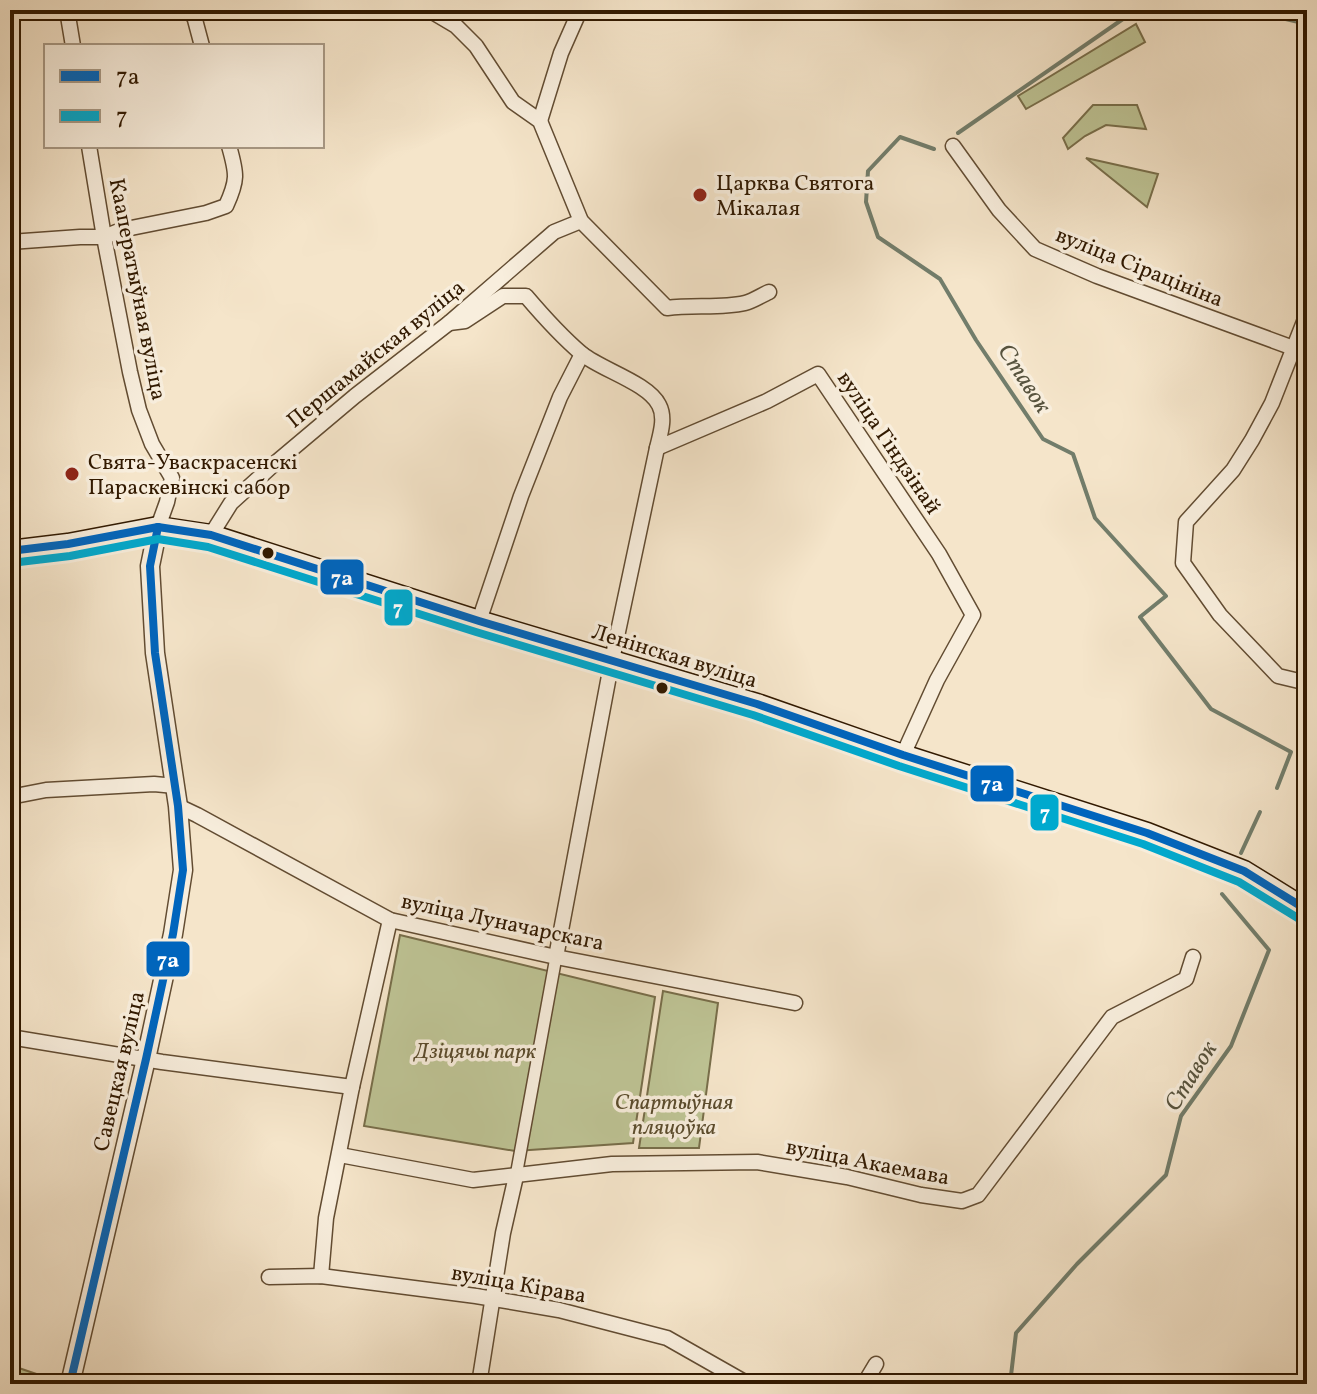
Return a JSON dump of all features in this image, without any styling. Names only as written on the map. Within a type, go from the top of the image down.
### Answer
[{"type":"main road","name":"Ленінская вуліца","points":[[10,551],[158,527],[211,535],[479,621],[757,704],[903,755],[1147,833],[1244,871],[1307,910]]},
{"type":"street","points":[[67,10],[73,44]]},
{"type":"street","points":[[184,10],[194,16],[201,44]]},
{"type":"street","points":[[429,10],[456,26],[476,46],[513,102],[540,121],[581,221],[667,308],[746,303],[769,292]]},
{"type":"street","points":[[540,121],[561,53],[580,10]]},
{"type":"street","name":"вуліца Сірацініна","points":[[953,146],[999,210],[1035,249],[1097,276],[1300,351]]},
{"type":"street","name":"Кааператыўная вуліца","points":[[89,148],[139,410],[152,444],[172,478],[158,527]]},
{"type":"street","points":[[10,242],[104,237],[121,230],[226,206],[234,187],[235,167],[230,148]]},
{"type":"street","name":"Першамайская вуліца","points":[[211,535],[231,503],[273,465],[449,323],[554,232],[581,221]]},
{"type":"street","points":[[449,323],[465,321],[503,296],[526,296],[582,354],[645,391],[660,406],[662,426],[612,660],[503,1233],[479,1384]]},
{"type":"street","points":[[1307,314],[1300,351],[1252,440],[1233,470],[1186,522],[1183,563],[1220,615],[1278,676],[1299,681],[1307,678]]},
{"type":"street","points":[[479,621],[521,496],[560,397],[582,354]]},
{"type":"street","name":"вуліца Гіндзінай","points":[[657,448],[767,401],[818,374],[939,554],[973,615],[937,680],[903,755]]},
{"type":"street","name":"Савецкая вуліца","points":[[70,1384],[146,1059],[173,934],[183,870],[178,806],[154,639],[150,566],[158,527]]},
{"type":"street","points":[[10,797],[46,790],[154,784],[175,786]]},
{"type":"street","name":"вуліца Луначарскага","points":[[178,806],[390,920],[556,957],[795,1003]]},
{"type":"street","points":[[321,1276],[326,1218],[390,920]]},
{"type":"street","name":"вуліца Акаемава","points":[[340,1155],[473,1180],[612,1164],[757,1162],[962,1201],[978,1195],[1112,1017],[1186,979],[1193,957]]},
{"type":"street","points":[[10,1037],[352,1087]]},
{"type":"street","name":"вуліца Кірава","points":[[269,1277],[321,1276],[492,1298],[559,1310],[667,1338],[748,1384]]},
{"type":"street","points":[[864,1384],[876,1364]]},
{"type":"green space","points":[[1136,24],[1145,42],[1026,109],[1018,96]]},
{"type":"green space","points":[[1093,105],[1137,105],[1146,129],[1106,125],[1068,149],[1063,138]]},
{"type":"green space","points":[[1086,158],[1158,174],[1147,207]]},
{"type":"green space","name":"Дзіцячы парк","points":[[400,935],[655,997],[633,1143],[515,1151],[364,1126]]},
{"type":"green space","name":"Спартыўная пляцоўка","points":[[663,991],[718,1003],[699,1148],[639,1148]]},
{"type":"green space","points":[[10,1365],[54,1380],[53,1384],[10,1384]]},
{"type":"shaded area","points":[[1242,10],[1307,10],[1307,25]]},
{"type":"waterway","name":"Ставок","points":[[958,133],[1136,10]]},
{"type":"waterway","name":"Ставок","points":[[934,149],[900,137],[868,171],[866,202],[878,237],[940,279],[976,340],[1043,439],[1073,454],[1095,518],[1166,596],[1140,617],[1211,709],[1291,752],[1277,788]]},
{"type":"waterway","name":"Ставок","points":[[1241,853],[1260,812]]},
{"type":"waterway","name":"Ставок","points":[[1010,1384],[1016,1333],[1077,1264],[1166,1175],[1181,1116],[1231,1046],[1269,950],[1222,894]]},
{"type":"transit line","name":"7а","points":[[10,551],[158,527],[211,535],[479,621],[757,704],[903,755],[1147,833],[1244,871],[1307,910]]},
{"type":"transit line","name":"7а","points":[[70,1384],[146,1059],[173,934],[183,870],[178,806],[155,653],[150,566],[158,527]]},
{"type":"transit line","name":"7","points":[[11,563],[70,556],[158,539],[208,547],[753,715],[899,766],[1143,844],[1239,882],[1301,920]]},
{"type":"place","name":"Царква Святога Мікалая","points":[[700,195]]},
{"type":"place","name":"Свята-Уваскрасенскі Параскевінскі сабор","points":[[72,474]]}]
